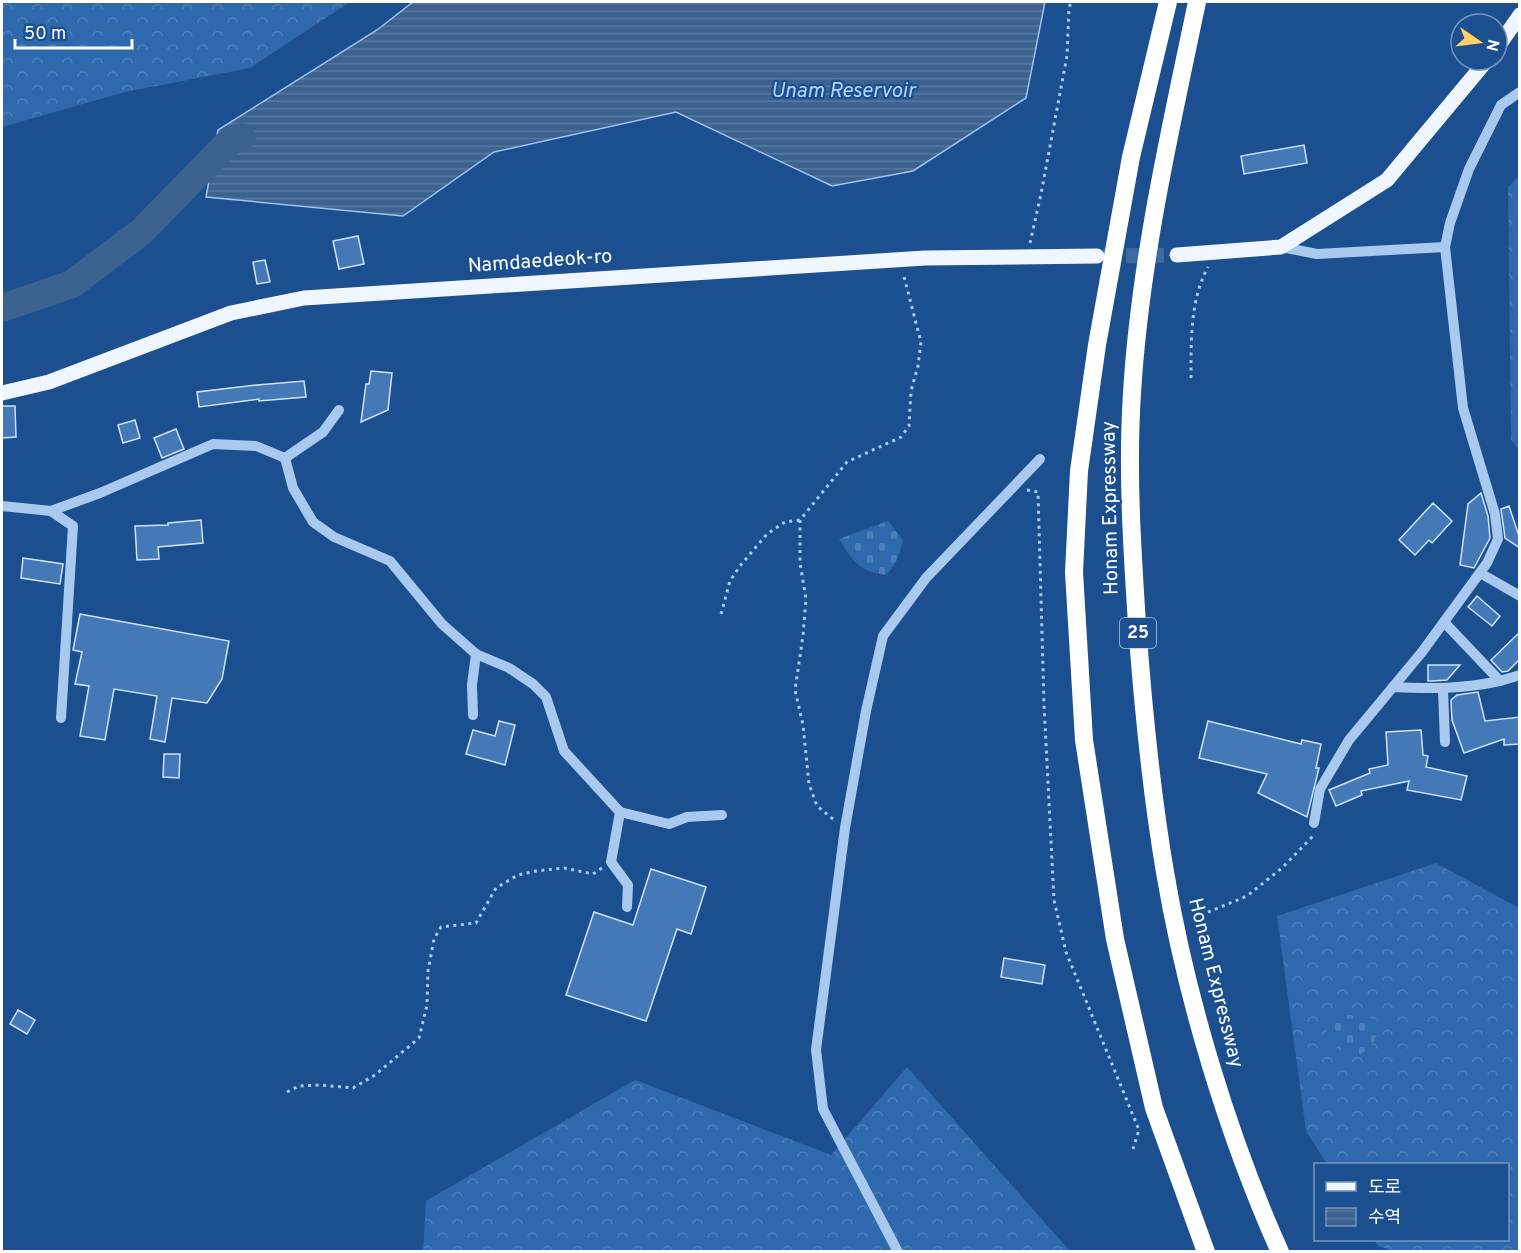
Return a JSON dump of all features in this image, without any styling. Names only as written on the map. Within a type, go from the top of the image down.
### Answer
[{"type":"highway","name":"Honam Expressway","points":[[1168,2],[1131,158],[1096,345],[1079,471],[1074,572],[1084,740],[1115,939],[1154,1108],[1206,1251]]},
{"type":"highway","name":"Honam Expressway","points":[[1197,2],[1165,155],[1152,231],[1134,372],[1130,461],[1136,602],[1146,734],[1165,874],[1179,942],[1202,1035],[1232,1127],[1263,1214],[1280,1251]]},
{"type":"main road","points":[[1509,33],[1520,15]]},
{"type":"main road","points":[[1177,255],[1281,247],[1387,180],[1477,72]]},
{"type":"main road","name":"Namdaedeok-ro","points":[[2,393],[49,382],[231,313],[304,298],[900,260],[1097,256]]},
{"type":"street","points":[[1314,823],[1320,789],[1349,740],[1444,622],[1487,564],[1498,539],[1495,514],[1464,408],[1445,247],[1450,223],[1469,169],[1501,105],[1520,92]]},
{"type":"street","points":[[1281,247],[1317,254],[1445,247]]},
{"type":"street","points":[[285,458],[323,432],[339,410]]},
{"type":"street","points":[[2,506],[51,511],[100,493],[213,444],[256,446],[285,458]]},
{"type":"street","points":[[285,458],[293,488],[313,522],[334,537],[390,561],[442,624],[476,654],[509,668],[533,684],[546,697],[564,751],[620,812],[669,824],[687,817],[722,815]]},
{"type":"street","points":[[898,1251],[824,1108],[816,1050],[845,828],[866,711],[883,636],[926,578],[1040,459]]},
{"type":"street","points":[[51,511],[73,526],[62,718]]},
{"type":"street","points":[[1480,573],[1520,596]]},
{"type":"street","points":[[1444,622],[1500,681]]},
{"type":"street","points":[[473,715],[472,685],[476,654]]},
{"type":"street","points":[[1393,687],[1443,690],[1471,687],[1520,675]]},
{"type":"street","points":[[1443,690],[1445,742]]},
{"type":"street","points":[[620,812],[611,862],[628,885],[627,907]]},
{"type":"path","points":[[1026,257],[1041,194],[1067,56],[1071,2]]},
{"type":"path","points":[[1191,378],[1191,337],[1199,283],[1216,252]]},
{"type":"path","points":[[845,828],[817,806],[809,784],[803,725],[795,690],[806,599],[800,563],[800,520],[847,462],[901,437],[909,426],[911,391],[918,366],[921,342],[900,260]]},
{"type":"path","points":[[1014,487],[1038,492],[1044,704],[1054,900],[1066,952],[1138,1130],[1133,1149]]},
{"type":"path","points":[[721,614],[730,580],[740,566],[767,534],[785,522],[800,520]]},
{"type":"path","points":[[1201,915],[1247,896],[1282,868],[1313,836],[1314,823]]},
{"type":"path","points":[[286,1092],[298,1086],[321,1085],[353,1088],[375,1075],[419,1038],[427,1005],[428,971],[434,939],[441,927],[476,923],[496,888],[518,875],[564,868],[593,874],[611,862]]},
{"type":"green space","points":[[2,2],[350,2],[250,68],[125,92],[2,127]]},
{"type":"green space","points":[[1519,176],[1519,450],[1511,439],[1508,187]]},
{"type":"green space","points":[[888,521],[903,540],[897,559],[886,575],[863,568],[848,553],[839,539]]},
{"type":"green space","points":[[1436,863],[1519,908],[1519,1251],[1397,1252],[1378,1246],[1375,1241],[1509,1241],[1509,1163],[1326,1163],[1306,1131],[1277,916]]},
{"type":"green space","points":[[1342,1014],[1377,1019],[1376,1035],[1371,1046],[1348,1060],[1325,1032]]},
{"type":"green space","points":[[907,1067],[1070,1251],[423,1252],[426,1201],[635,1080],[831,1155]]},
{"type":"water","name":"Unam Reservoir","points":[[413,2],[1045,2],[1026,98],[913,171],[832,186],[676,112],[494,152],[403,216],[206,197],[218,130],[377,30]]},
{"type":"building","points":[[1304,145],[1307,163],[1244,174],[1241,156]]},
{"type":"building","points":[[358,236],[364,264],[339,269],[333,241]]},
{"type":"building","points":[[265,260],[270,282],[257,284],[253,262]]},
{"type":"building","points":[[371,371],[392,373],[388,410],[361,422],[366,384],[369,384]]},
{"type":"building","points":[[304,381],[306,397],[259,401],[259,399],[199,407],[197,392]]},
{"type":"building","points":[[2,406],[15,406],[16,437],[2,438]]},
{"type":"building","points":[[135,420],[140,438],[123,443],[118,425]]},
{"type":"building","points":[[176,429],[184,449],[162,458],[154,438]]},
{"type":"building","points":[[1481,493],[1488,516],[1490,538],[1474,568],[1460,565],[1468,504]]},
{"type":"building","points":[[1433,503],[1452,521],[1432,543],[1429,540],[1415,555],[1399,540]]},
{"type":"building","points":[[1509,506],[1520,539],[1520,548],[1505,538],[1501,509]]},
{"type":"building","points":[[201,520],[203,543],[158,547],[159,559],[137,560],[135,526],[168,525],[168,523]]},
{"type":"building","points":[[23,558],[63,564],[60,584],[21,578]]},
{"type":"building","points":[[1477,596],[1500,616],[1492,626],[1468,607]]},
{"type":"building","points":[[80,614],[229,641],[222,679],[207,703],[172,698],[165,742],[150,739],[157,696],[114,689],[105,740],[80,736],[89,686],[75,684],[82,652],[73,650]]},
{"type":"building","points":[[1520,632],[1520,659],[1508,671],[1502,672],[1491,660]]},
{"type":"building","points":[[1428,665],[1460,665],[1447,680],[1428,681]]},
{"type":"building","points":[[1478,692],[1485,721],[1520,717],[1520,744],[1504,745],[1504,739],[1464,753],[1452,720],[1451,700],[1457,695]]},
{"type":"building","points":[[499,721],[515,725],[505,765],[466,754],[473,730],[495,736]]},
{"type":"building","points":[[1208,721],[1301,744],[1302,740],[1321,744],[1316,768],[1319,768],[1307,817],[1258,793],[1267,774],[1199,758]]},
{"type":"building","points":[[1421,730],[1423,755],[1428,756],[1426,767],[1467,776],[1461,800],[1407,790],[1409,781],[1361,791],[1362,795],[1336,806],[1329,790],[1370,773],[1369,769],[1388,765],[1386,732]]},
{"type":"building","points":[[164,754],[180,754],[179,778],[163,777]]},
{"type":"building","points":[[651,869],[706,887],[691,934],[677,929],[646,1021],[566,995],[594,912],[633,925]]},
{"type":"building","points":[[1004,958],[1045,965],[1042,984],[1001,977]]},
{"type":"building","points":[[18,1010],[35,1020],[27,1034],[10,1024]]},
{"type":"waterway","points":[[2,308],[72,284],[141,232],[230,141],[242,137]]},
{"type":"tunnel","points":[[1103,256],[1177,255]]}]
